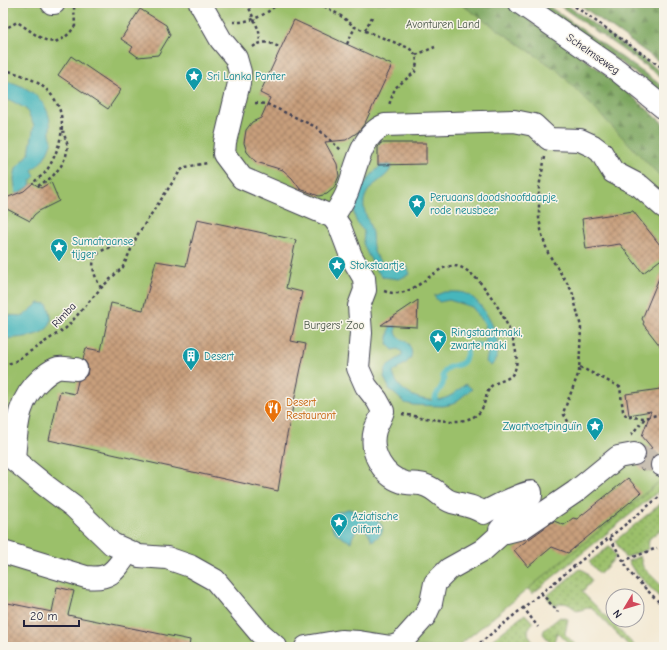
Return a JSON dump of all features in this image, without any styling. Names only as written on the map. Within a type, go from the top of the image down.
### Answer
[{"type":"street","name":"Schelmseweg","points":[[520,3],[617,70],[664,108]]},
{"type":"street","points":[[205,11],[222,40],[236,58],[240,72],[237,92],[228,126],[224,154],[242,178],[333,217],[340,227],[351,256],[364,278],[365,284],[359,306],[361,334],[358,368],[366,386],[383,411],[381,420],[375,430],[375,452],[379,463],[396,479],[405,483],[422,484],[435,489],[451,502],[476,508],[484,513],[491,508],[507,503],[525,492],[531,492],[531,496],[500,530],[502,533]]},
{"type":"street","points":[[333,217],[348,191],[356,161],[376,128],[385,125],[514,121],[534,125],[549,139],[580,140],[593,146],[601,152],[613,172],[640,186],[664,207]]},
{"type":"street","points":[[76,369],[58,368],[49,372],[38,382],[26,397],[19,415],[8,455],[74,507],[112,544],[139,556],[167,558],[190,566],[215,580],[258,632],[276,647]]},
{"type":"street","points":[[306,647],[341,641],[392,647],[400,644],[425,616],[431,602],[435,583],[449,568],[483,550],[502,533],[522,528],[576,492],[618,457],[634,454]]},
{"type":"street","points":[[3,552],[86,577],[99,579],[108,575],[117,568],[128,552]]},
{"type":"path","points":[[3,30],[17,22],[42,40],[53,42],[63,39],[75,26],[74,3]]},
{"type":"path","points":[[247,3],[259,31],[260,42]]},
{"type":"path","points":[[205,11],[238,22],[254,18],[268,12],[275,4],[290,3]]},
{"type":"path","points":[[319,3],[342,16],[355,27],[409,48],[416,55],[417,62],[415,72],[395,88],[389,104],[385,125]]},
{"type":"path","points":[[570,3],[664,69]]},
{"type":"path","points":[[365,30],[372,16]]},
{"type":"path","points":[[347,44],[355,27]]},
{"type":"path","points":[[236,58],[260,42],[269,42],[282,48]]},
{"type":"path","points":[[416,55],[435,47]]},
{"type":"path","points":[[3,70],[17,73],[34,81],[46,90],[58,104],[61,111],[63,131],[68,146],[66,156],[62,166],[52,177],[38,186]]},
{"type":"path","points":[[237,92],[258,104],[267,104],[316,127],[336,147],[356,161]]},
{"type":"path","points":[[34,184],[36,180],[44,174],[54,156],[63,131]]},
{"type":"path","points":[[549,139],[539,186],[539,218],[542,235],[548,253],[572,291],[581,327],[580,367],[563,413],[569,423],[577,428]]},
{"type":"path","name":"Rimba","points":[[3,365],[14,362],[66,328],[101,288],[123,267],[138,234],[180,171],[185,167],[204,165],[224,154]]},
{"type":"path","points":[[101,288],[94,275],[92,264],[95,257],[106,248],[134,244]]},
{"type":"path","points":[[365,284],[390,293],[405,293],[442,268],[449,266],[465,269],[474,276],[492,297],[503,316],[515,350],[515,371],[512,376],[492,386],[489,390],[485,406],[477,414],[466,420],[457,421],[383,411]]},
{"type":"path","points":[[580,367],[620,387],[623,411],[627,417],[645,418]]},
{"type":"path","points":[[475,647],[664,493]]},
{"type":"path","points":[[610,538],[631,574],[664,608]]},
{"type":"path","points":[[623,561],[657,548]]},
{"type":"path","points":[[541,593],[558,612]]},
{"type":"path","points":[[523,607],[538,627]]},
{"type":"green space","name":"Burgers' Zoo","points":[[3,3],[459,3],[557,70],[664,180],[664,478],[457,647],[3,647]]},
{"type":"green space","points":[[458,3],[505,3],[610,77],[664,124],[664,202]]},
{"type":"green space","points":[[535,3],[544,3],[664,87],[664,93]]},
{"type":"green space","points":[[556,3],[564,3],[664,74],[664,79]]},
{"type":"green space","points":[[577,3],[664,3],[664,65]]},
{"type":"green space","points":[[664,476],[664,487],[532,594],[527,587]]},
{"type":"green space","points":[[664,501],[664,527],[649,539],[648,549],[625,558],[615,541]]},
{"type":"green space","points":[[610,546],[616,557],[600,574],[589,562]]},
{"type":"green space","points":[[640,556],[643,567],[664,588],[664,602],[634,571],[628,561]]},
{"type":"green space","points":[[580,569],[585,571],[592,581],[582,592],[605,615],[605,621],[591,607],[577,611],[572,606],[564,603],[555,606],[548,599],[548,595]]},
{"type":"green space","points":[[525,614],[533,623],[530,626],[528,634],[536,645],[531,647],[483,647]]},
{"type":"green space","points":[[560,617],[568,619],[565,634],[578,647],[572,647],[557,632],[553,645],[543,634],[544,630]]},
{"type":"green space","points":[[611,628],[617,628],[636,647],[630,647]]},
{"type":"water","points":[[3,81],[19,85],[40,99],[45,106],[50,122],[50,133],[52,140],[49,149],[45,157],[32,170],[35,176],[31,180],[30,186],[16,195],[14,179],[16,168],[29,154],[34,125],[26,109],[12,101],[3,99]]},
{"type":"water","points":[[381,165],[392,165],[387,174],[367,192],[364,202],[364,210],[372,231],[373,247],[377,258],[390,267],[401,268],[407,266],[410,274],[399,279],[383,277],[377,271],[363,243],[364,231],[357,223],[354,214],[355,205],[362,187]]},
{"type":"water","points":[[444,292],[460,292],[469,295],[476,300],[488,317],[494,328],[498,349],[496,358],[491,366],[486,362],[488,352],[484,344],[487,338],[485,324],[472,307],[449,300],[439,302],[434,296]]},
{"type":"water","points":[[39,303],[47,304],[51,315],[50,323],[46,329],[31,336],[3,339],[3,315],[23,316]]},
{"type":"water","points":[[390,326],[396,326],[397,335],[406,341],[412,352],[409,360],[393,373],[396,381],[407,393],[415,397],[432,400],[448,397],[466,384],[472,389],[453,404],[443,406],[413,405],[405,403],[390,390],[384,377],[388,365],[402,356],[402,352],[398,349],[393,350],[387,344]]},
{"type":"water","points":[[348,509],[370,516],[376,520],[381,525],[383,530],[380,535],[372,541],[370,535],[364,529],[361,529],[355,532],[351,542],[339,536],[332,526],[331,517],[336,513]]},
{"type":"building","points":[[140,9],[166,25],[170,35],[158,55],[138,57],[130,51],[133,47],[121,39]]},
{"type":"building","points":[[294,20],[392,65],[365,123],[358,132],[346,140],[325,142],[337,164],[339,176],[334,188],[327,194],[319,196],[300,189],[292,178],[283,170],[256,162],[247,152],[244,143],[246,130],[252,122],[261,118],[270,98],[260,93]]},
{"type":"building","points":[[71,56],[121,90],[108,109],[58,75]]},
{"type":"building","points":[[381,143],[426,143],[426,164],[378,165],[378,147]]},
{"type":"building","points":[[51,182],[59,201],[39,211],[30,221],[3,207],[6,198],[24,191],[33,183],[41,188]]},
{"type":"building","points":[[633,211],[664,250],[664,257],[643,273],[620,244],[586,249],[582,219]]},
{"type":"building","name":"Desert","points":[[197,219],[296,240],[286,288],[302,292],[291,341],[306,344],[286,440],[278,491],[49,440],[60,391],[75,394],[78,381],[87,375],[87,364],[83,359],[86,348],[101,351],[111,303],[143,310],[156,261],[186,266]]},
{"type":"building","points":[[664,266],[664,351],[643,324],[644,322],[642,319]]},
{"type":"building","points":[[418,300],[417,327],[381,325]]},
{"type":"building","points":[[663,381],[664,453],[655,455],[651,460],[650,469],[642,470],[638,465],[646,458],[645,450],[652,448],[642,436],[651,411],[629,415],[626,394],[660,389]]},
{"type":"building","points":[[628,478],[641,493],[568,553],[552,547],[528,567],[514,550],[554,521],[564,525],[573,518],[577,519]]},
{"type":"building","points":[[57,587],[74,591],[68,615],[190,640],[189,647],[3,647],[3,602],[52,612]]},
{"type":"waterway","points":[[435,399],[442,385],[445,371],[448,368],[462,363],[466,357],[468,348],[475,345],[485,346]]},
{"type":"tunnel","points":[[634,454],[662,465]]},
{"type":"place","name":"Sri Lanka Panter","points":[[194,91]]},
{"type":"place","name":"Peruaans doodshoofdaapje, rode neusbeer","points":[[417,218]]},
{"type":"place","name":"Sumatraanse tijger","points":[[59,262]]},
{"type":"place","name":"Stokstaartje","points":[[337,280]]},
{"type":"place","name":"Ringstaartmaki, zwarte maki","points":[[438,353]]},
{"type":"place","name":"Desert","points":[[191,371]]},
{"type":"place","name":"Desert Restaurant","points":[[273,423]]},
{"type":"place","name":"Zwartvoetpinguïn","points":[[595,441]]},
{"type":"place","name":"Aziatische olifant","points":[[339,537]]},
{"type":"park label","name":"Avonturen Land","points":[[443,24]]}]
